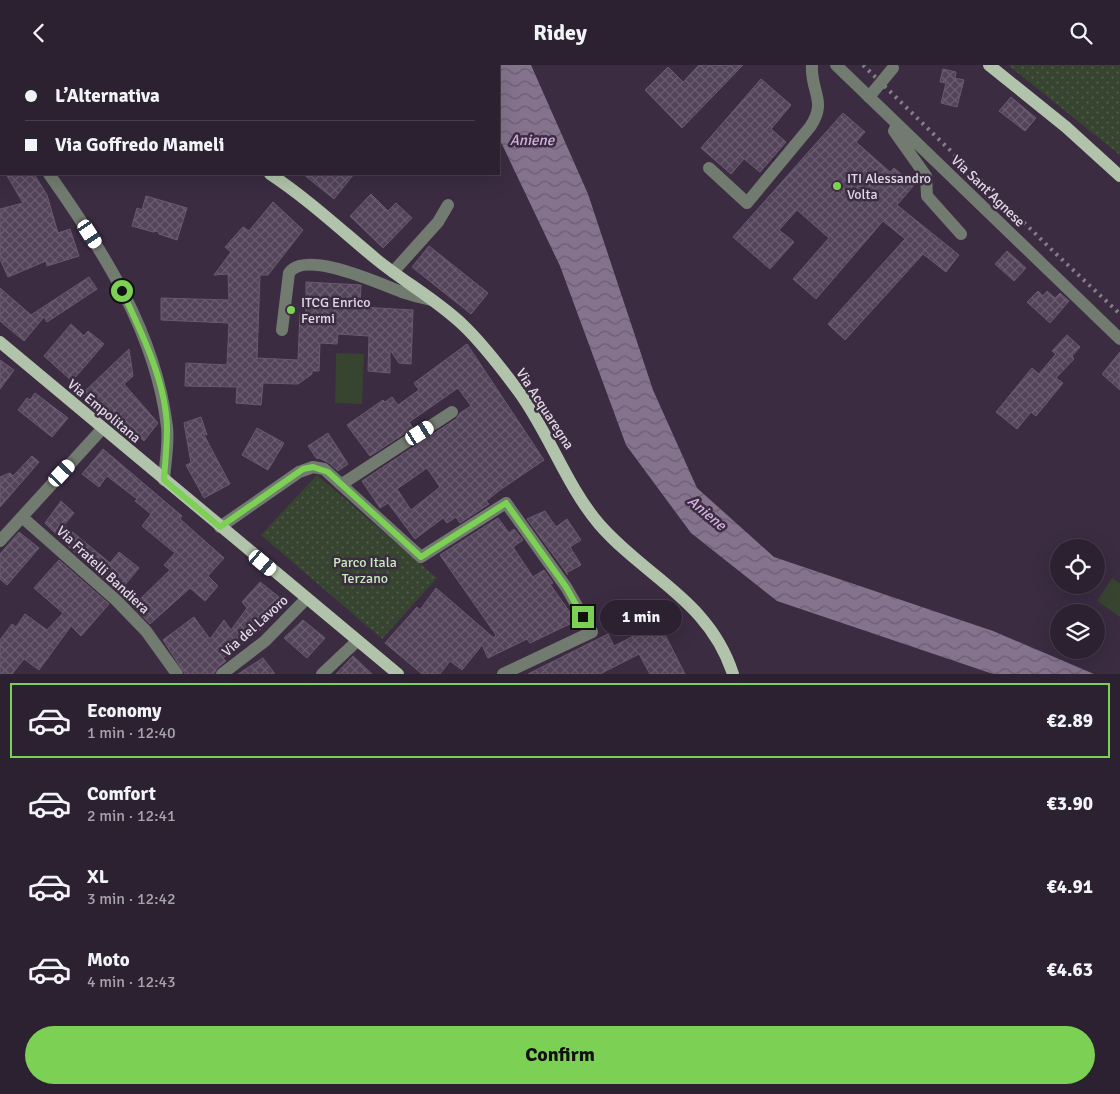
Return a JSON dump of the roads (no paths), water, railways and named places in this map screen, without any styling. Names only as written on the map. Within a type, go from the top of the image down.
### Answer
[{"type":"main road","points":[[989,65],[1061,123],[1120,176]]},
{"type":"main road","name":"Via Acquaregna","points":[[271,175],[300,195],[393,272],[432,300],[470,332],[520,394],[598,522],[634,558],[678,593],[697,612],[717,639],[733,674]]},
{"type":"main road","name":"Via Empolitana","points":[[0,342],[398,674]]},
{"type":"street","points":[[708,168],[747,203],[810,127],[817,115],[819,103],[812,74],[812,65]]},
{"type":"street","name":"Via Sant'Agnese","points":[[836,65],[1120,339]]},
{"type":"street","points":[[869,97],[894,67]]},
{"type":"street","points":[[897,124],[894,131],[926,176],[927,196],[961,234]]},
{"type":"street","points":[[50,175],[108,262],[142,335],[160,389],[167,429],[164,480]]},
{"type":"street","points":[[393,272],[438,222],[448,205]]},
{"type":"street","points":[[282,330],[289,273],[300,265],[317,265],[344,271],[432,300]]},
{"type":"street","points":[[342,484],[452,412]]},
{"type":"street","points":[[0,541],[102,429]]},
{"type":"street","points":[[220,527],[303,469],[313,467],[324,469],[421,557],[506,503],[566,587],[592,632],[503,674]]},
{"type":"street","name":"Via Fratelli Bandiera","points":[[22,517],[116,600],[146,631],[176,674]]},
{"type":"street","name":"Via del Lavoro","points":[[222,674],[265,641],[306,599]]},
{"type":"street","points":[[322,674],[357,641]]},
{"type":"water","name":"Aniene","points":[[500,65],[531,65],[588,194],[653,390],[697,488],[774,557],[993,631],[1050,655],[1050,659],[1059,659],[1094,674],[993,674],[777,601],[691,533],[626,445],[560,266],[500,140]]},
{"type":"railway","points":[[863,65],[1120,314]]},
{"type":"place","name":"ITI Alessandro Volta","points":[[837,186]]},
{"type":"place","name":"ITCG Enrico Fermi","points":[[291,310]]},
{"type":"park label","name":"Parco Itala Terzano","points":[[365,570]]}]
